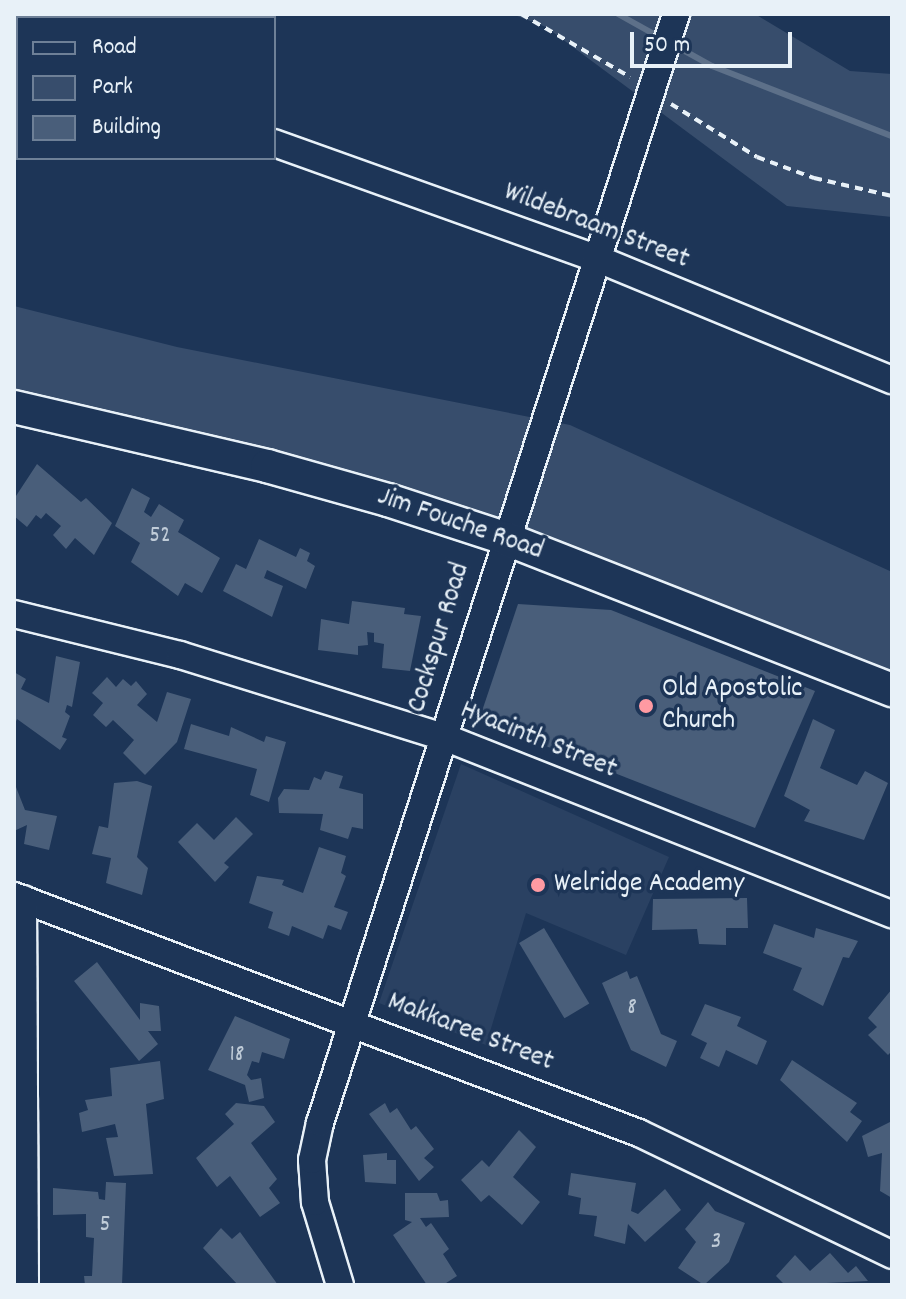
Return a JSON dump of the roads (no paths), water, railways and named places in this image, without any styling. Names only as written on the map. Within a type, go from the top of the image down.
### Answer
[{"type":"street","name":"Cockspur Road","points":[[340,1285],[315,1202],[312,1160],[349,1021],[444,737],[504,538],[655,86],[676,14]]},
{"type":"street","name":"Wildebraam Street","points":[[276,144],[598,259],[892,380]]},
{"type":"street","name":"Jim Fouche Road","points":[[14,407],[267,466],[504,538],[892,690]]},
{"type":"street","name":"Hyacinth Street","points":[[14,614],[180,655],[444,737],[892,914]]},
{"type":"street","name":"Makkaree Street","points":[[19,898],[639,1133],[892,1255]]},
{"type":"street","points":[[19,898],[25,1285]]},
{"type":"waterway","points":[[618,14],[661,38]]},
{"type":"waterway","points":[[674,45],[712,66],[892,136]]},
{"type":"place","name":"Old Apostolic Church","points":[[646,706]]},
{"type":"place","name":"Welridge Academy","points":[[538,885]]}]
